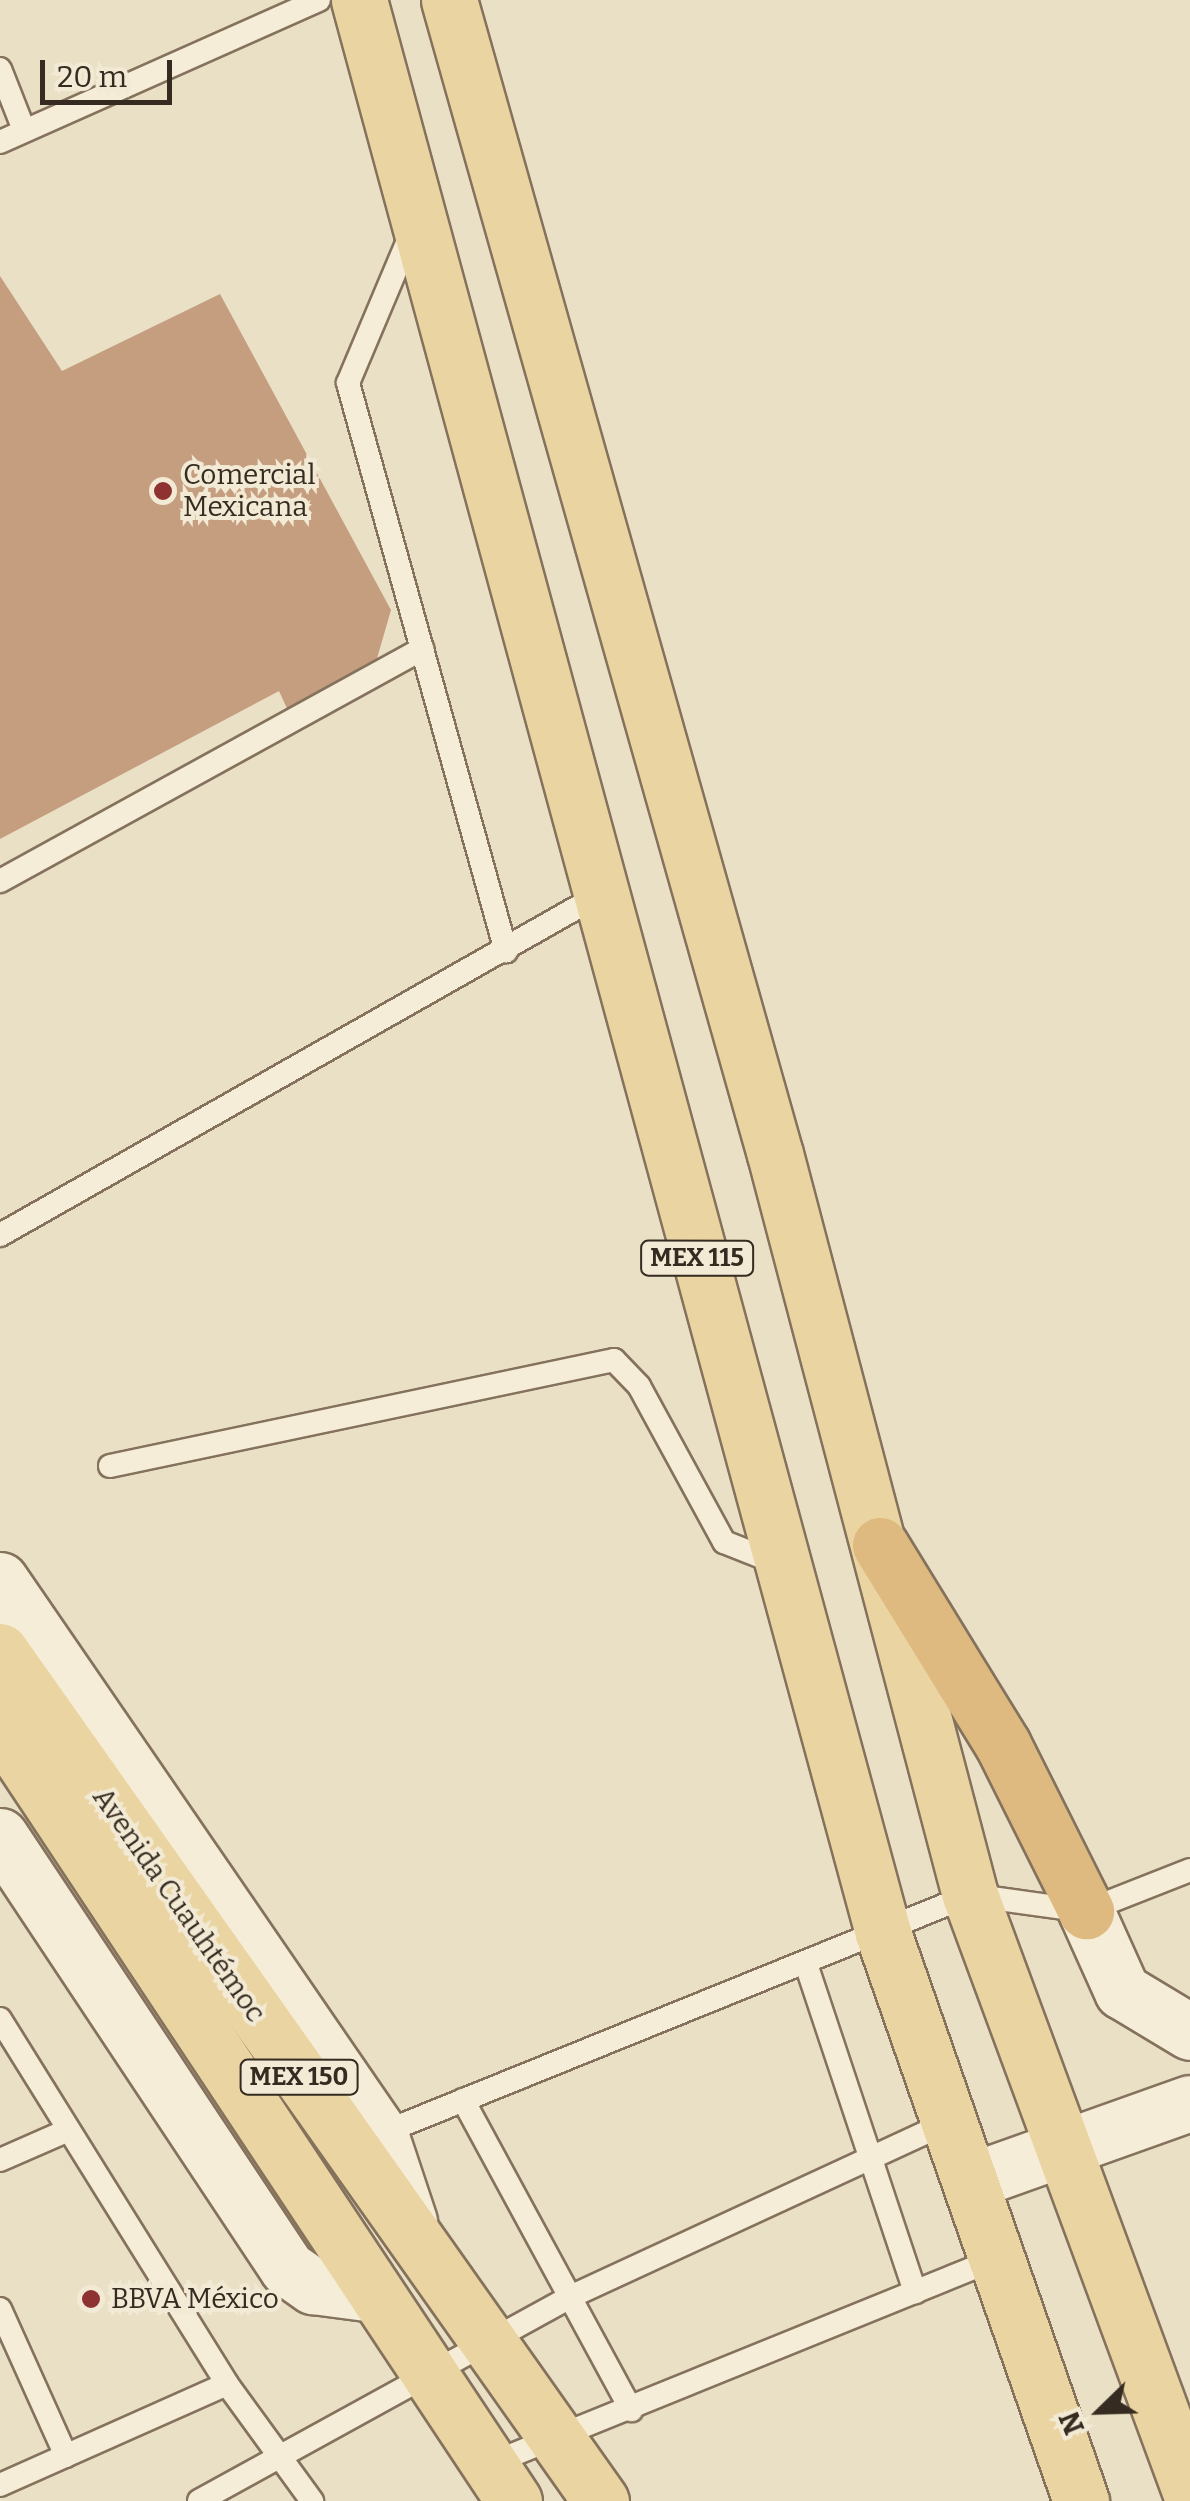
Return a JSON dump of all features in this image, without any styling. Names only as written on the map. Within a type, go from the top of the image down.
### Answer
[{"type":"highway","points":[[880,1545],[1003,1744],[1086,1911]]},
{"type":"main road","name":"MEX 115","points":[[359,0],[777,1564],[883,1934],[1001,2256],[1081,2501]]},
{"type":"main road","points":[[449,0],[880,1545],[970,1896],[1190,2491]]},
{"type":"main road","name":"Avenida Cuauhtémoc","points":[[0,1651],[601,2501]]},
{"type":"main road","name":"Avenida Cuauhtémoc","points":[[0,1726],[502,2483]]},
{"type":"street","points":[[0,1580],[380,2134],[413,2239]]},
{"type":"street","points":[[0,1836],[287,2268],[312,2286],[375,2294]]},
{"type":"street","points":[[1086,1911],[1122,1991],[1190,2032]]},
{"type":"street","points":[[971,2180],[1062,2152],[1190,2103]]},
{"type":"lane","points":[[0,142],[320,0]]},
{"type":"lane","points":[[0,69],[24,130]]},
{"type":"lane","points":[[418,218],[348,384],[506,951]]},
{"type":"lane","points":[[0,881],[422,649]]},
{"type":"lane","points":[[0,1234],[601,894]]},
{"type":"lane","points":[[110,1466],[614,1360],[639,1386],[724,1542],[777,1564]]},
{"type":"lane","points":[[380,2134],[970,1896],[1086,1911],[1190,1870]]},
{"type":"lane","points":[[806,1964],[915,2292]]},
{"type":"lane","points":[[1,2024],[226,2384],[312,2501]]},
{"type":"lane","points":[[464,2100],[631,2410]]},
{"type":"lane","points":[[199,2501],[283,2461],[572,2296],[950,2121]]},
{"type":"lane","points":[[0,2160],[66,2131]]},
{"type":"lane","points":[[502,2483],[559,2440],[1001,2256]]},
{"type":"lane","points":[[0,2309],[66,2456]]},
{"type":"lane","points":[[0,2484],[226,2384]]},
{"type":"building","name":"Comercial Mexicana","points":[[0,276],[62,371],[220,294],[391,610],[376,662],[290,715],[279,691],[0,839]]},
{"type":"place","name":"Comercial Mexicana","points":[[163,491]]},
{"type":"place","name":"BBVA México","points":[[91,2299]]}]
